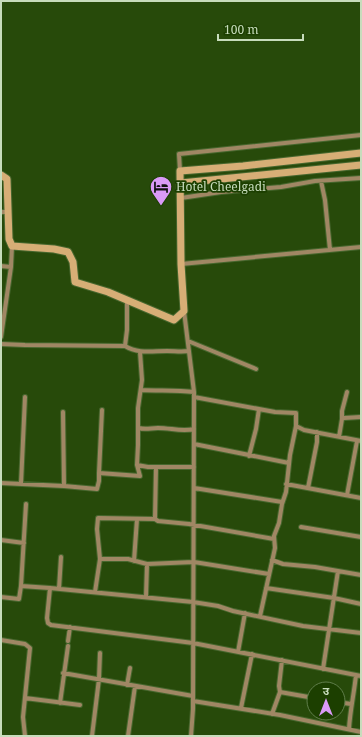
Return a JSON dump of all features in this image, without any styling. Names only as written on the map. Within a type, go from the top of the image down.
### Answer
[{"type":"street","points":[[191,736],[194,602],[194,395],[184,311],[181,264],[181,183],[179,154],[361,136]]},
{"type":"street","points":[[180,171],[243,166],[361,153]]},
{"type":"street","points":[[181,183],[361,165]]},
{"type":"street","points":[[1,175],[6,179],[4,183],[4,212],[9,239],[12,246],[11,267],[3,309],[1,337]]},
{"type":"street","points":[[181,198],[221,192],[361,178]]},
{"type":"street","points":[[321,181],[325,200],[330,250]]},
{"type":"street","points":[[12,246],[54,249],[68,252],[73,262],[75,282],[108,292],[174,320],[184,311]]},
{"type":"street","points":[[181,264],[361,247]]},
{"type":"street","points":[[1,266],[11,267]]},
{"type":"street","points":[[125,346],[127,330],[127,300]]},
{"type":"street","points":[[188,341],[256,369]]},
{"type":"street","points":[[1,344],[125,346],[131,350],[140,352],[167,351],[178,353],[189,351]]},
{"type":"street","points":[[98,473],[140,476],[137,465],[139,428],[138,408],[142,380],[140,352]]},
{"type":"street","points":[[141,390],[160,392],[167,390],[275,412],[296,413],[296,426],[292,439],[286,492],[282,502],[279,523],[274,539],[275,548],[260,616]]},
{"type":"street","points":[[339,437],[342,411],[347,392]]},
{"type":"street","points":[[22,484],[25,397]]},
{"type":"street","points":[[249,456],[256,429],[259,409]]},
{"type":"street","points":[[1,483],[64,486],[97,490],[99,480],[98,473],[102,410]]},
{"type":"street","points":[[63,412],[64,486]]},
{"type":"street","points":[[342,419],[361,417]]},
{"type":"street","points":[[296,426],[304,430],[359,441],[347,495]]},
{"type":"street","points":[[139,428],[162,428],[186,431],[194,429]]},
{"type":"street","points":[[308,488],[318,442],[317,432]]},
{"type":"street","points":[[194,444],[289,464]]},
{"type":"street","points":[[137,465],[148,467],[194,467]]},
{"type":"street","points":[[155,519],[156,467]]},
{"type":"street","points":[[286,484],[361,498]]},
{"type":"street","points":[[194,488],[282,502]]},
{"type":"street","points":[[1,597],[19,599],[26,504]]},
{"type":"street","points":[[95,592],[100,559],[97,529],[98,518],[155,519],[158,521],[194,525],[274,539]]},
{"type":"street","points":[[134,561],[137,519]]},
{"type":"street","points":[[301,527],[361,537]]},
{"type":"street","points":[[1,540],[24,543]]},
{"type":"street","points":[[59,589],[61,557]]},
{"type":"street","points":[[100,559],[128,559],[147,564],[194,562],[269,574]]},
{"type":"street","points":[[272,560],[283,564],[315,567],[361,575]]},
{"type":"street","points":[[146,597],[147,564]]},
{"type":"street","points":[[323,669],[338,571]]},
{"type":"street","points":[[21,586],[194,602],[218,606],[303,626],[361,633]]},
{"type":"street","points":[[50,588],[47,618],[48,623],[51,625],[193,643],[359,676],[351,704],[349,729]]},
{"type":"street","points":[[266,588],[334,598],[361,604]]},
{"type":"street","points":[[238,652],[245,613]]},
{"type":"street","points":[[60,703],[70,627]]},
{"type":"street","points":[[1,640],[25,644],[30,648],[23,717],[26,736]]},
{"type":"street","points":[[92,736],[99,680],[100,653]]},
{"type":"street","points":[[242,708],[252,654]]},
{"type":"street","points":[[272,714],[280,692],[282,660]]},
{"type":"street","points":[[127,685],[130,668]]},
{"type":"street","points":[[63,673],[135,686],[361,732]]},
{"type":"street","points":[[128,736],[135,686]]},
{"type":"street","points":[[280,692],[306,697]]},
{"type":"street","points":[[25,698],[80,705]]},
{"type":"street","points":[[346,703],[351,704]]},
{"type":"place","name":"Hotel Cheelgadi","points":[[161,206]]}]
